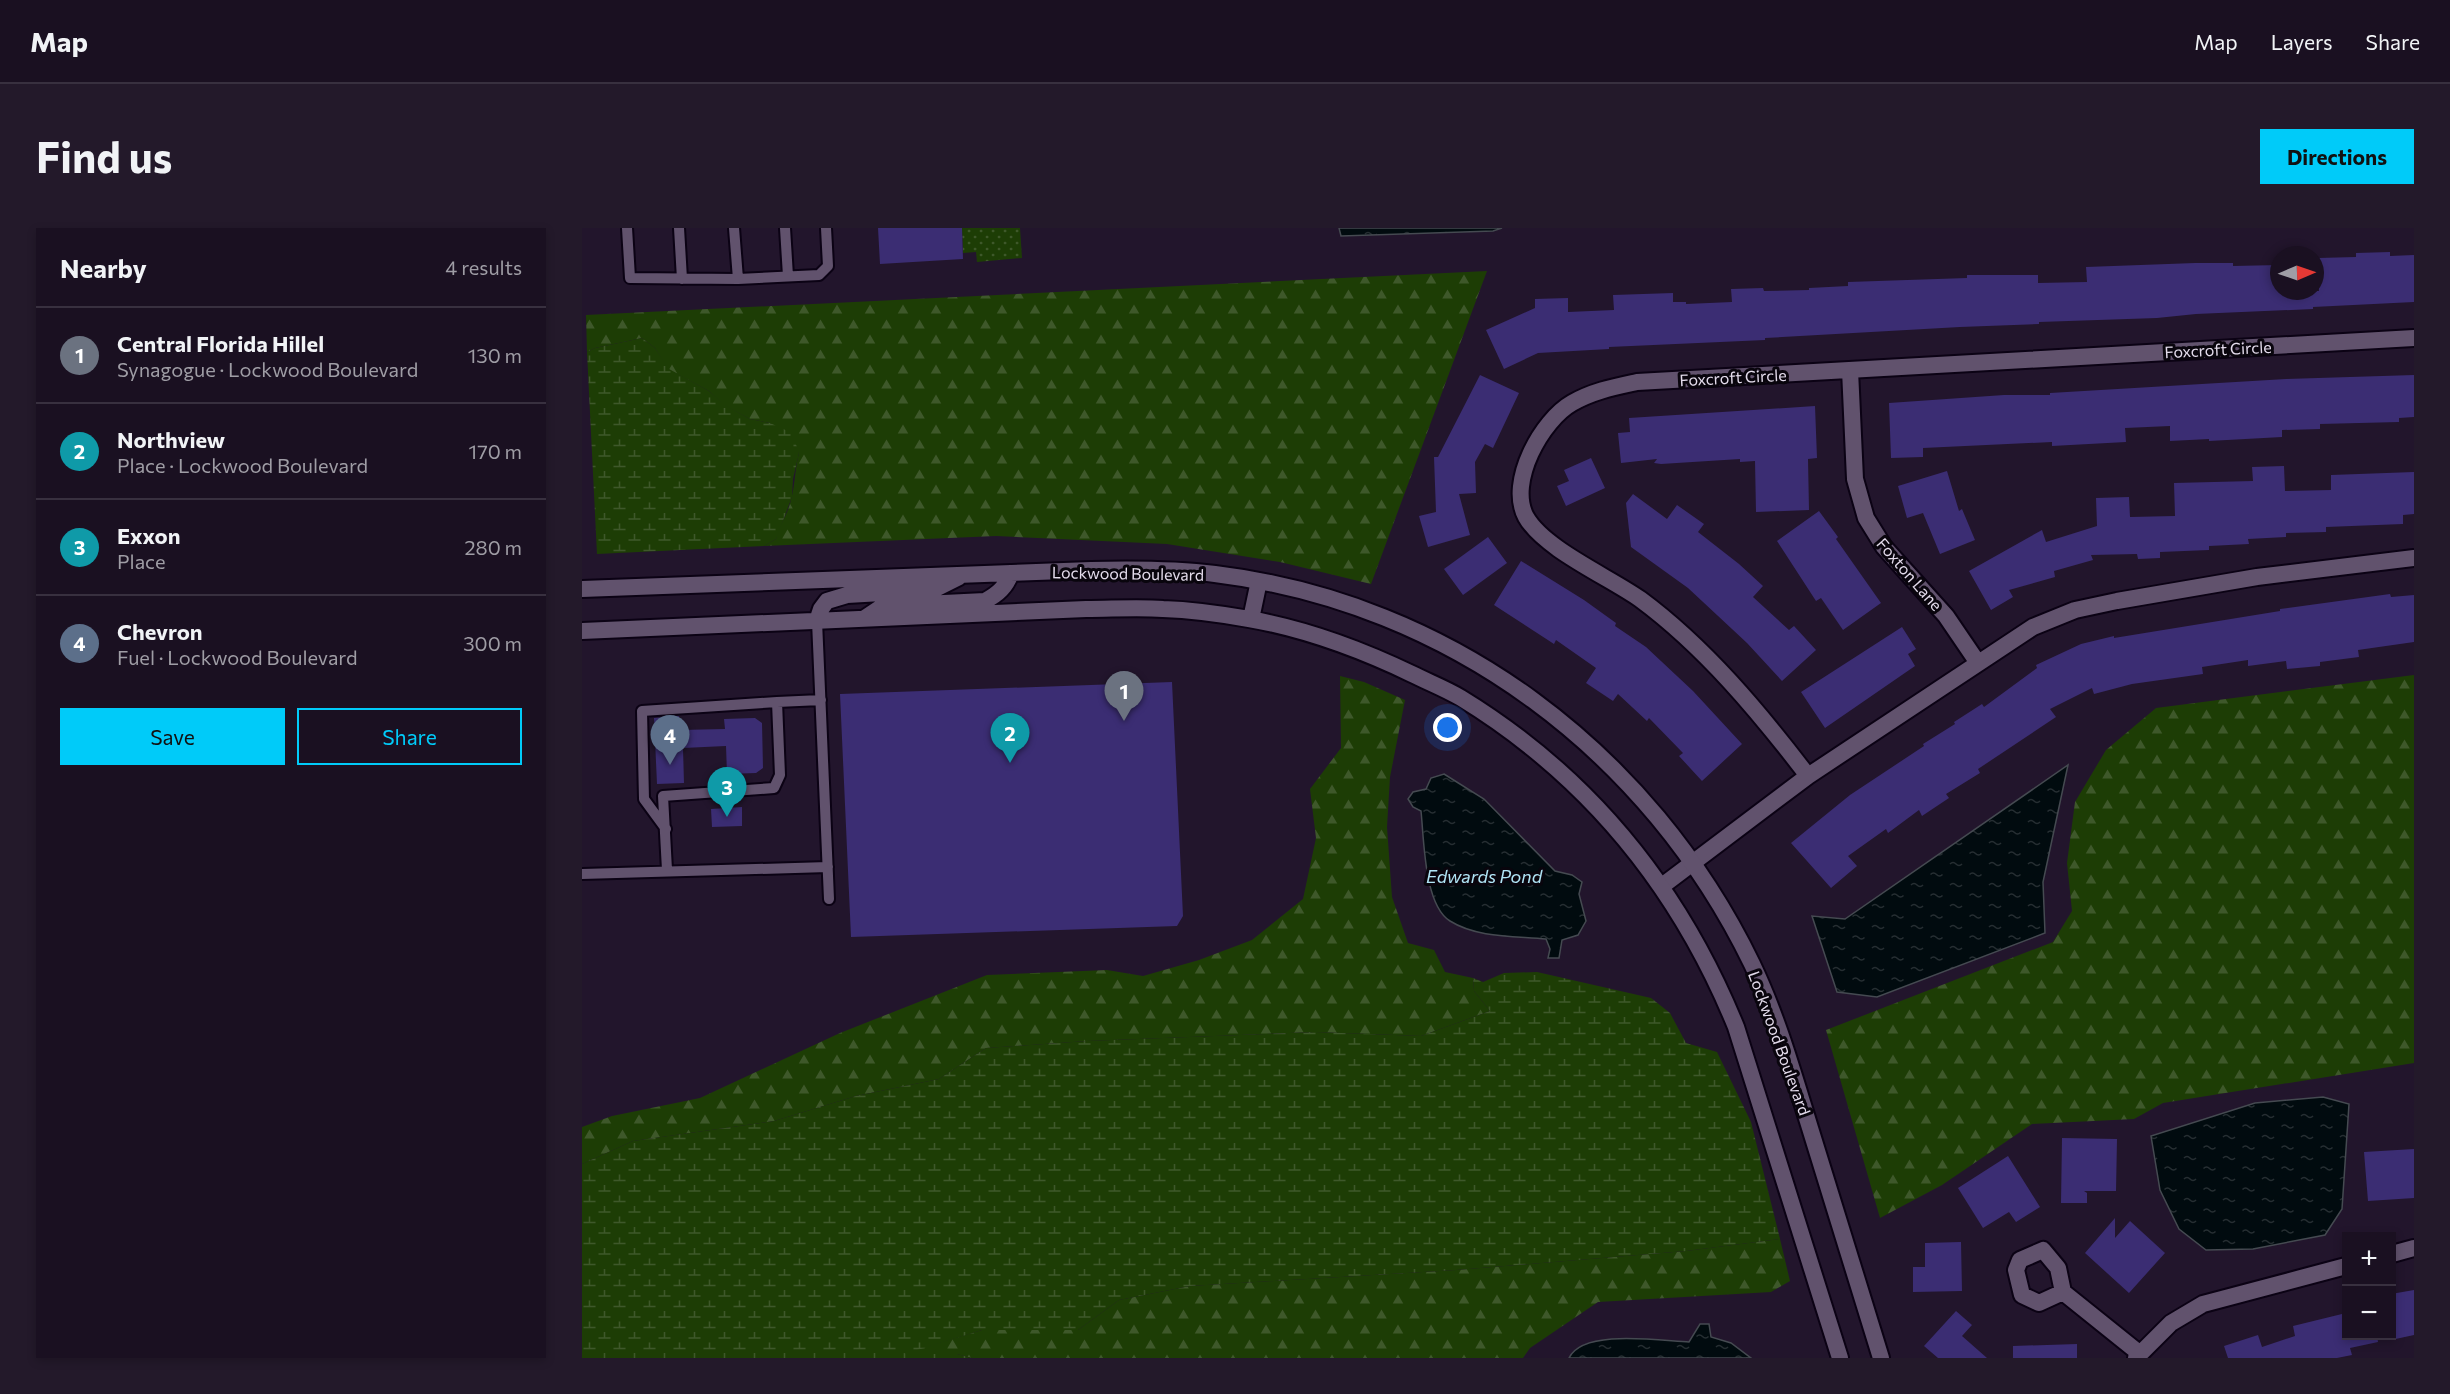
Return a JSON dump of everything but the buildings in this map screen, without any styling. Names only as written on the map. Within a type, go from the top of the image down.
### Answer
[{"type":"main road","name":"Foxcroft Circle","points":[[1808,776],[1743,695],[1688,641],[1640,599],[1547,540],[1526,516],[1521,491],[1526,464],[1544,429],[1570,404],[1601,389],[1637,382],[2414,338]]},
{"type":"main road","name":"Foxton Lane","points":[[1850,370],[1855,479],[1866,518],[1884,547],[1946,616],[1978,663]]},
{"type":"main road","points":[[1662,886],[1692,861],[1808,776],[2033,627],[2075,610],[2257,577],[2414,558]]},
{"type":"main road","name":"Lockwood Boulevard","points":[[582,589],[1011,573],[1161,570],[1215,574],[1259,581],[1317,595],[1397,622],[1474,661],[1535,701],[1577,734],[1633,787],[1665,823],[1725,912],[1768,1002],[1795,1080],[1881,1358]]},
{"type":"main road","points":[[863,620],[883,606],[985,601],[1002,589],[1011,573]]},
{"type":"main road","points":[[817,621],[827,601],[847,595],[933,590],[962,575]]},
{"type":"main road","points":[[1251,619],[1259,581]]},
{"type":"main road","points":[[582,632],[1086,609],[1198,611],[1251,619],[1330,639],[1375,656],[1468,703],[1503,726],[1579,788],[1612,821],[1662,886],[1692,933],[1717,980],[1736,1027],[1840,1358]]},
{"type":"main road","points":[[2396,1253],[2414,1248]]},
{"type":"main road","points":[[2063,1292],[2137,1355],[2170,1323],[2203,1304],[2342,1267]]},
{"type":"lane","points":[[627,228],[630,278],[682,279],[819,275],[828,266],[826,228]]},
{"type":"lane","points":[[679,228],[682,279]]},
{"type":"lane","points":[[734,228],[738,279]]},
{"type":"lane","points":[[785,228],[788,276]]},
{"type":"lane","points":[[817,621],[829,899]]},
{"type":"lane","points":[[666,829],[644,799],[642,711],[821,700]]},
{"type":"lane","points":[[667,870],[663,796],[774,788],[780,775],[777,702]]},
{"type":"lane","points":[[582,874],[828,867]]},
{"type":"green space","points":[[962,228],[1020,228],[1022,258],[977,262],[976,252],[963,253]]},
{"type":"green space","points":[[1487,271],[1371,584],[1280,562],[1167,544],[996,536],[764,546],[776,539],[788,510],[799,453],[770,423],[750,419],[724,405],[709,391],[668,369],[655,348],[642,338],[595,348],[587,352],[586,315]]},
{"type":"green space","points":[[642,338],[655,348],[669,369],[709,391],[725,405],[750,419],[770,423],[792,433],[799,453],[793,479],[792,497],[776,539],[764,546],[597,554],[587,352],[595,348]]},
{"type":"green space","points":[[2414,675],[2414,1063],[2163,1103],[2134,1119],[2032,1124],[1942,1185],[1880,1218],[1826,1030],[2053,942],[2072,911],[2067,863],[2075,802],[2106,750],[2156,708]]},
{"type":"green space","points":[[1340,676],[1364,682],[1405,700],[1390,777],[1387,827],[1392,897],[1408,943],[1434,950],[1445,972],[1473,978],[1474,991],[1490,1011],[1421,1036],[1315,1032],[1087,1041],[986,1048],[939,1079],[856,1096],[774,1121],[633,1141],[582,1164],[582,1127],[612,1116],[700,1098],[840,1033],[987,975],[1107,970],[1143,976],[1199,960],[1252,940],[1303,899],[1316,838],[1310,789],[1341,748]]},
{"type":"green space","points":[[1537,972],[1651,998],[1670,1013],[1686,1043],[1717,1052],[1751,1122],[1780,1239],[1686,1251],[1456,1270],[1190,1286],[1119,1300],[1078,1330],[982,1330],[904,1354],[957,1354],[972,1358],[582,1358],[582,1164],[633,1141],[774,1121],[856,1096],[939,1079],[986,1048],[1087,1041],[1315,1032],[1421,1036],[1490,1011],[1474,991],[1473,978],[1483,982],[1504,973]]},
{"type":"green space","points":[[1780,1239],[1790,1281],[1771,1292],[1598,1302],[1530,1348],[1523,1358],[972,1358],[957,1354],[901,1354],[982,1330],[1078,1330],[1119,1300],[1190,1286],[1456,1270],[1686,1251]]},
{"type":"water","points":[[1339,228],[1502,228],[1493,231],[1341,236]]},
{"type":"water","points":[[2068,765],[2043,882],[2045,933],[1877,997],[1837,992],[1812,916],[1845,919]]},
{"type":"water","name":"Edwards Pond","points":[[1444,774],[1484,799],[1555,871],[1572,875],[1582,882],[1579,894],[1586,921],[1578,935],[1562,940],[1559,958],[1548,958],[1550,949],[1546,939],[1472,931],[1450,921],[1441,913],[1430,887],[1421,811],[1413,807],[1408,799],[1413,792],[1426,789],[1431,778]]},
{"type":"water","points":[[2323,1097],[2349,1104],[2342,1209],[2325,1235],[2253,1249],[2206,1250],[2179,1229],[2160,1190],[2151,1136],[2255,1103]]},
{"type":"water","points":[[1700,1324],[1709,1324],[1711,1337],[1731,1343],[1751,1358],[1569,1358],[1577,1349],[1606,1339],[1689,1342]]},
{"type":"place","name":"Central Florida Hillel","points":[[1124,721]]},
{"type":"place","name":"Northview","points":[[1010,763]]},
{"type":"place","name":"Chevron","points":[[670,765]]},
{"type":"place","name":"Exxon","points":[[727,817]]}]
